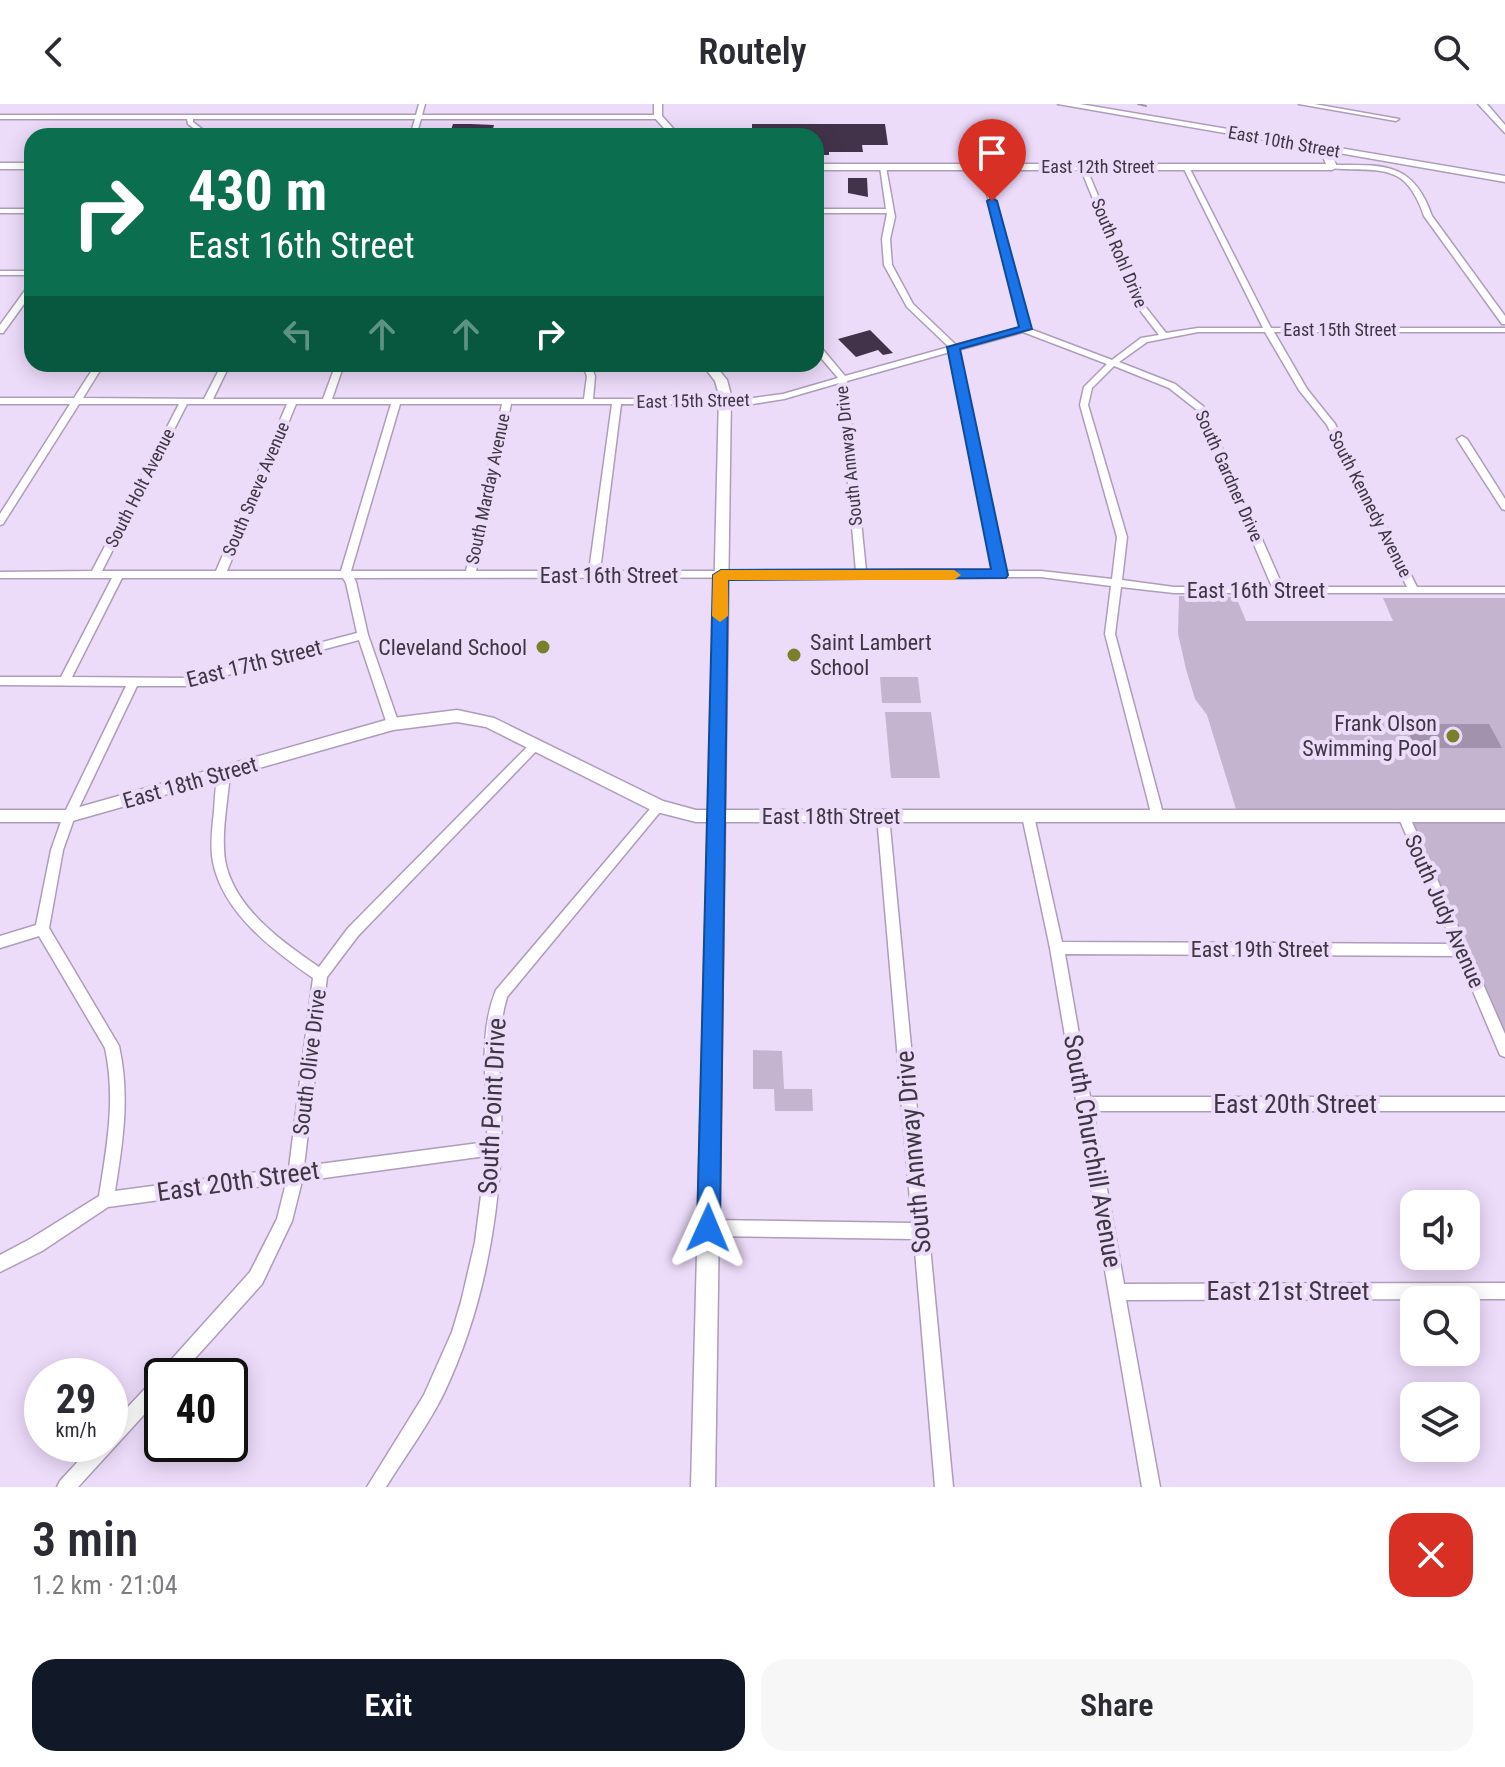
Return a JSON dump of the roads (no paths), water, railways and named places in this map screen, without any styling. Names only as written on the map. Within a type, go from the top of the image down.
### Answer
[{"type":"main road","name":"East 10th Street","points":[[1063,104],[1461,172],[1505,176]]},
{"type":"street","points":[[166,117],[176,104]]},
{"type":"street","points":[[416,128],[422,104]]},
{"type":"street","points":[[658,104],[658,117],[668,128]]},
{"type":"street","points":[[1302,104],[1396,119],[1384,104]]},
{"type":"street","points":[[1482,104],[1505,130]]},
{"type":"street","points":[[0,117],[658,117]]},
{"type":"street","points":[[190,117],[190,123],[197,128]]},
{"type":"street","points":[[1330,150],[1328,157],[1332,167]]},
{"type":"street","points":[[0,166],[24,166]]},
{"type":"street","name":"East 12th Street","points":[[824,167],[1332,167],[1396,170],[1424,200],[1428,216],[1505,322]]},
{"type":"street","points":[[883,167],[890,211],[885,249],[891,276],[910,305],[953,347],[1000,575]]},
{"type":"street","points":[[983,167],[1026,329],[1113,363]]},
{"type":"street","name":"South Rohl Drive","points":[[1083,167],[1140,305],[1163,335]]},
{"type":"street","name":"South Kennedy Avenue","points":[[1186,167],[1268,330],[1303,390],[1331,424],[1414,590]]},
{"type":"street","points":[[0,211],[24,211]]},
{"type":"street","points":[[824,211],[890,211]]},
{"type":"street","points":[[0,273],[24,273]]},
{"type":"street","points":[[0,330],[24,298]]},
{"type":"street","name":"East 15th Street","points":[[0,401],[724,402],[775,398],[1026,329]]},
{"type":"street","name":"East 15th Street","points":[[1158,817],[1110,634],[1122,537],[1084,405],[1088,387],[1135,345],[1163,335],[1198,330],[1505,330]]},
{"type":"street","name":"South Annway Drive","points":[[824,356],[843,379],[861,575]]},
{"type":"street","name":"South Gardner Drive","points":[[1113,363],[1172,386],[1201,409],[1279,590]]},
{"type":"street","points":[[0,522],[95,372]]},
{"type":"street","points":[[207,402],[222,372]]},
{"type":"street","points":[[326,402],[337,372]]},
{"type":"street","points":[[588,402],[589,372]]},
{"type":"street","points":[[703,1487],[724,402],[722,383],[714,372]]},
{"type":"street","name":"South Holt Avenue","points":[[95,575],[184,402]]},
{"type":"street","name":"South Sneve Avenue","points":[[220,575],[292,402]]},
{"type":"street","points":[[393,724],[363,635],[351,582],[345,574],[396,402]]},
{"type":"street","name":"South Marday Avenue","points":[[470,575],[507,402]]},
{"type":"street","points":[[594,575],[617,402]]},
{"type":"street","points":[[1462,439],[1505,507]]},
{"type":"street","name":"South Holt Avenue","points":[[65,681],[119,574]]},
{"type":"street","name":"East 16th Street","points":[[0,575],[1000,575],[1115,582],[1174,590],[1505,590]]},
{"type":"street","name":"East 17th Street","points":[[0,681],[160,684],[199,679],[363,635]]},
{"type":"street","points":[[106,1200],[120,1110],[118,1066],[112,1046],[42,929],[57,850],[69,816],[133,682]]},
{"type":"street","name":"East 18th Street","points":[[0,816],[69,816],[393,724],[440,716],[473,718],[536,745],[659,806],[688,815],[1505,816]]},
{"type":"street","name":"South Olive Drive","points":[[184,1358],[256,1278],[284,1221],[296,1173],[320,975],[353,932],[536,745]]},
{"type":"street","points":[[224,772],[219,860],[231,894],[284,951],[320,975]]},
{"type":"street","name":"South Point Drive","points":[[376,1487],[436,1389],[459,1340],[481,1260],[494,1148],[490,1045],[492,1018],[501,994],[659,806]]},
{"type":"street","name":"South Annway Drive","points":[[883,816],[944,1487]]},
{"type":"street","name":"South Churchill Avenue","points":[[1028,816],[1057,948],[1151,1487]]},
{"type":"street","name":"South Judy Avenue","points":[[1404,816],[1505,1050]]},
{"type":"street","points":[[0,942],[42,929]]},
{"type":"street","name":"East 19th Street","points":[[1057,948],[1463,950]]},
{"type":"street","name":"East 20th Street","points":[[1085,1104],[1505,1104]]},
{"type":"street","name":"East 20th Street","points":[[0,1264],[106,1200],[494,1148]]},
{"type":"street","points":[[708,1228],[920,1231]]},
{"type":"street","name":"East 21st Street","points":[[1119,1292],[1505,1291]]},
{"type":"street","points":[[128,1420],[144,1402]]},
{"type":"street","points":[[66,1487],[89,1462]]},
{"type":"waterway","points":[[1138,104],[1146,106]]},
{"type":"place","name":"Cleveland School","points":[[543,647]]},
{"type":"place","name":"Saint Lambert School","points":[[794,655]]},
{"type":"place","name":"Frank Olson Swimming Pool","points":[[1453,736]]}]
